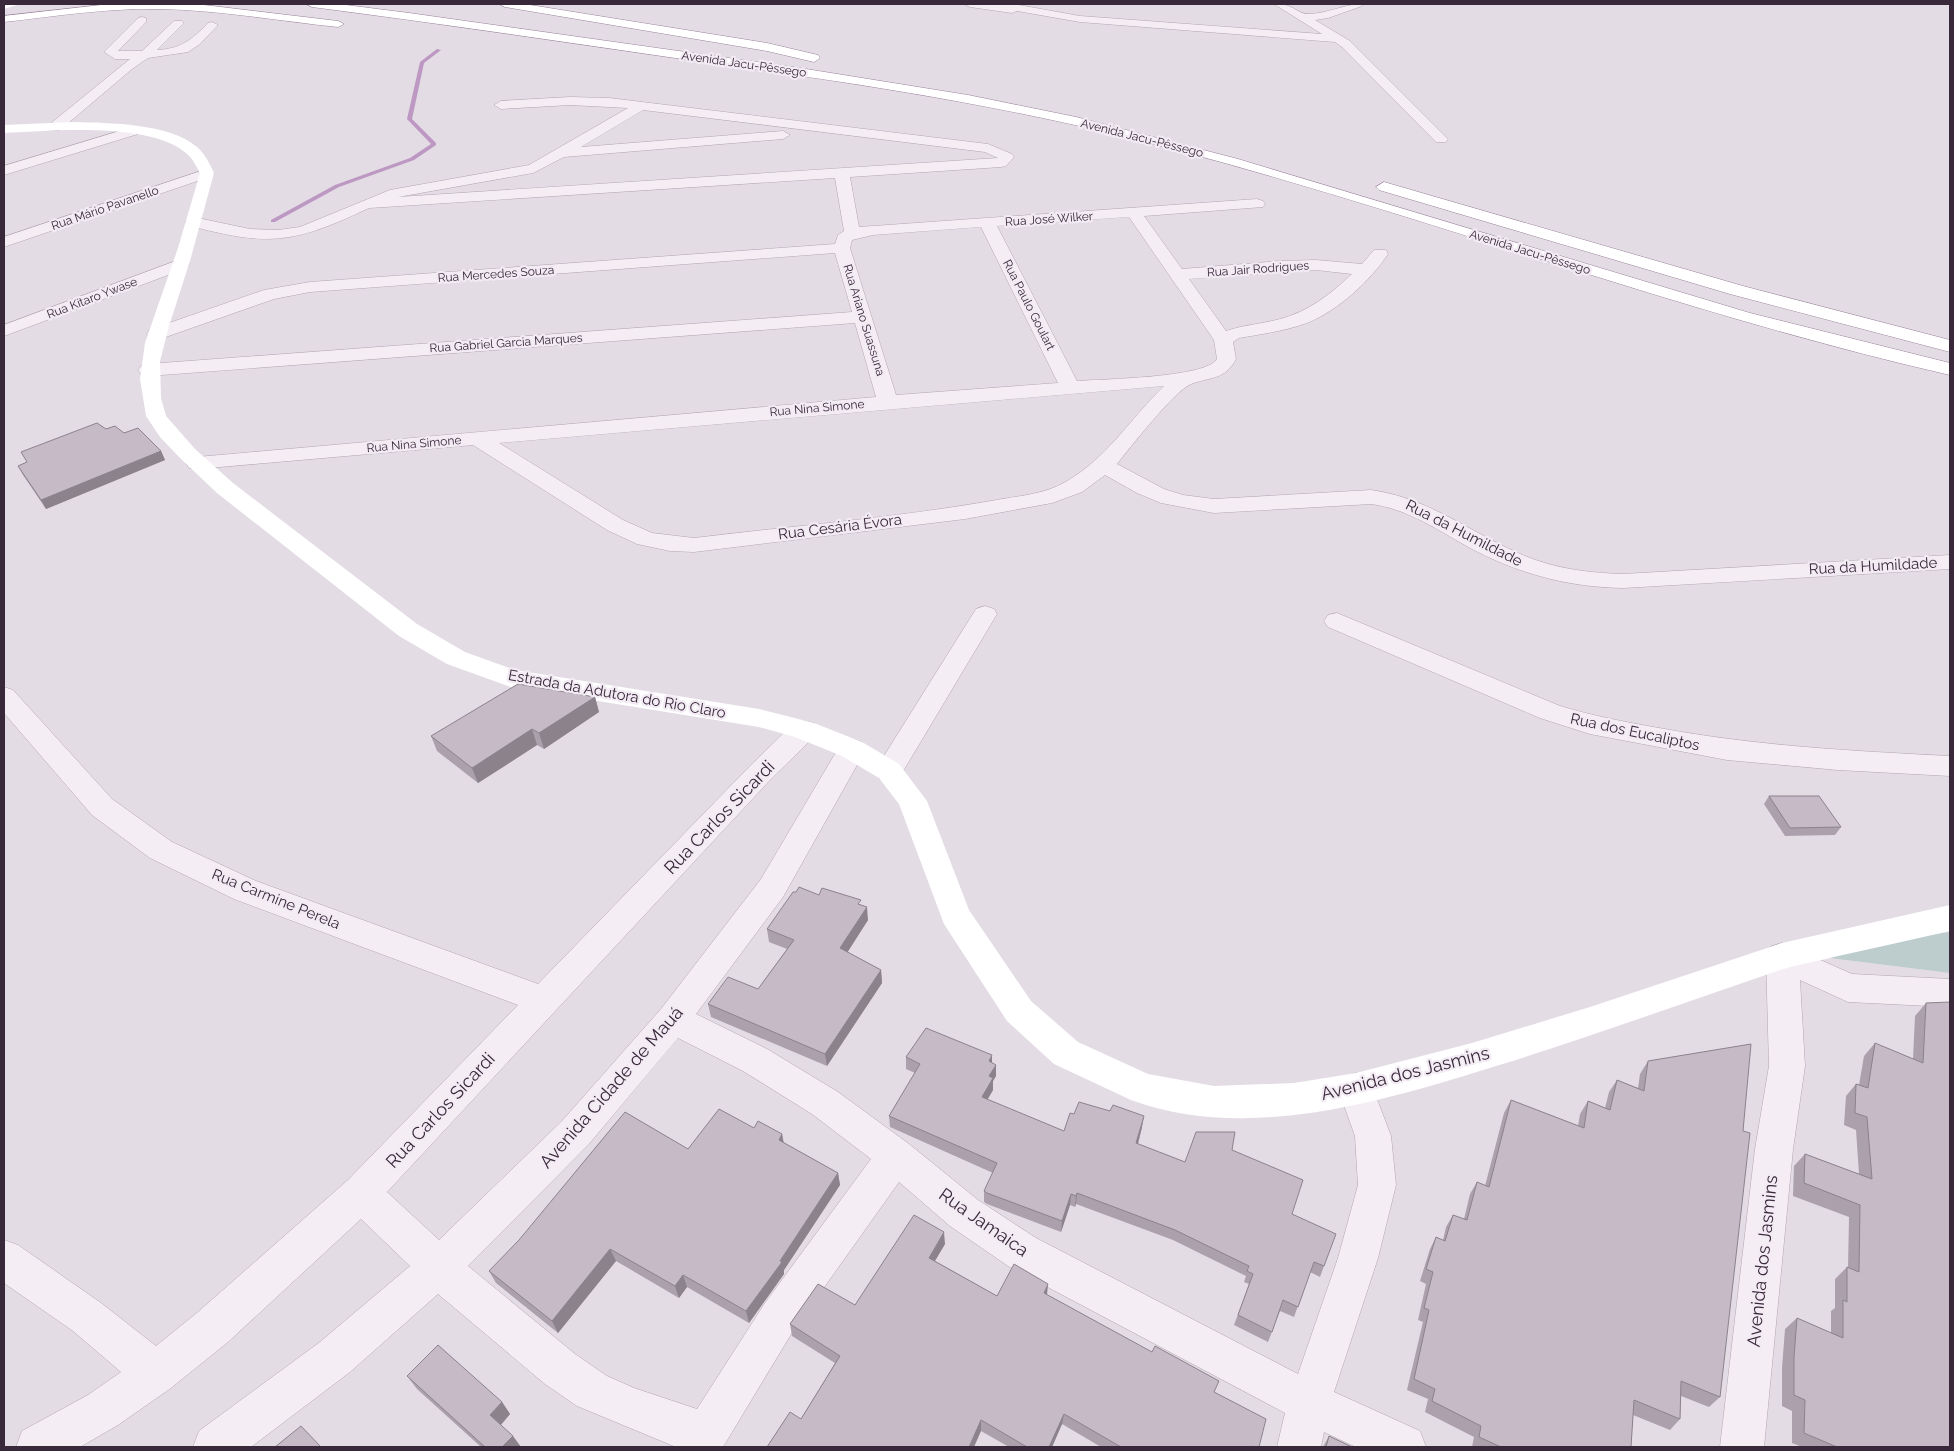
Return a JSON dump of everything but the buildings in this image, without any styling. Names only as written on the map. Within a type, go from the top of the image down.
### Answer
[{"type":"main road","points":[[4,6],[14,4]]},
{"type":"main road","name":"Avenida Jacu-Pêssego","points":[[312,4],[903,87],[1014,106],[1250,166],[1754,318],[1868,351],[1950,369]]},
{"type":"main road","name":"Avenida Jacu-Pêssego","points":[[404,4],[822,59],[758,46],[505,4]]},
{"type":"main road","points":[[4,19],[79,9],[159,6],[198,8],[350,26]]},
{"type":"main road","points":[[532,46],[831,82],[903,87]]},
{"type":"main road","points":[[4,129],[55,127],[157,134],[174,139],[191,149],[207,173]]},
{"type":"main road","name":"Estrada da Adutora do Rio Claro","points":[[207,173],[181,264],[156,334],[148,370],[151,399],[157,419],[197,463],[225,488],[408,630],[456,658],[511,678],[759,718],[804,730]]},
{"type":"main road","name":"Avenida Jacu-Pêssego","points":[[1373,184],[1692,279],[1818,314],[1950,346]]},
{"type":"main road","name":"Avenida dos Jasmins","points":[[804,730],[852,749],[889,771],[912,801],[955,915],[1019,1011],[1066,1053],[1144,1089],[1214,1102],[1294,1100],[1356,1089],[1472,1058],[1572,1027],[1782,956],[1950,918]]},
{"type":"street","points":[[970,4],[1080,19],[1338,40]]},
{"type":"street","points":[[996,4],[1080,19]]},
{"type":"street","points":[[1072,4],[1080,19]]},
{"type":"street","points":[[1280,4],[1346,44],[1441,139]]},
{"type":"street","points":[[1303,18],[1324,16],[1358,4]]},
{"type":"street","points":[[1183,16],[1193,28]]},
{"type":"street","points":[[142,20],[110,52],[119,56],[173,53],[189,48],[212,24]]},
{"type":"street","points":[[55,127],[128,66],[145,55],[178,23]]},
{"type":"street","points":[[366,204],[1001,163],[1007,157],[988,148],[641,106],[570,101],[501,105]]},
{"type":"street","points":[[193,222],[235,233],[272,236],[306,230],[396,193],[533,169],[641,106]]},
{"type":"street","points":[[4,171],[133,131]]},
{"type":"street","points":[[561,153],[842,131]]},
{"type":"street","name":"Rua Mário Pavanello","points":[[4,242],[207,173]]},
{"type":"street","name":"Rua Ariano Suassuna","points":[[842,173],[846,240],[864,317],[888,402]]},
{"type":"street","name":"Rua José Wilker","points":[[846,240],[873,230],[1257,204]]},
{"type":"street","points":[[1134,213],[1223,340],[1233,334],[1302,319],[1315,312],[1368,270],[1380,254]]},
{"type":"street","name":"Rua Paulo Goulart","points":[[987,223],[1070,387]]},
{"type":"street","name":"Rua Mercedes Souza","points":[[156,334],[270,294],[310,287],[846,240]]},
{"type":"street","name":"Rua Kitaro Ywase","points":[[4,332],[181,264]]},
{"type":"street","name":"Rua Jair Rodrigues","points":[[1178,275],[1280,266],[1316,265],[1368,270]]},
{"type":"street","name":"Rua Gabriel Garcia Marques","points":[[148,370],[864,317]]},
{"type":"street","name":"Rua Nina Simone","points":[[197,463],[888,402],[1183,380],[1216,372],[1224,365],[1228,349],[1223,340]]},
{"type":"street","name":"Rua Cesária Évora","points":[[477,438],[615,525],[645,539],[670,544],[694,545],[1018,504],[1052,496],[1074,487],[1104,466],[1147,414],[1183,380]]},
{"type":"street","name":"Rua da Humildade","points":[[1104,466],[1152,493],[1170,500],[1191,504],[1214,506],[1371,497],[1390,498],[1406,502],[1481,544],[1528,566],[1558,576],[1590,581],[1623,581],[1950,562]]},
{"type":"street","points":[[889,771],[985,614]]},
{"type":"street","name":"Rua dos Eucaliptos","points":[[1337,621],[1550,712],[1590,725],[1728,750],[1838,760],[1950,766]]},
{"type":"street","name":"Rua Carmine Perela","points":[[4,696],[102,808],[161,850],[245,890],[544,1000]]},
{"type":"street","name":"Rua Carlos Sicardi","points":[[38,1447],[103,1410],[156,1374],[213,1327],[361,1193],[760,773],[804,730]]},
{"type":"street","name":"Avenida Cidade de Mauá","points":[[215,1447],[335,1357],[441,1266],[575,1133],[673,1019],[772,888],[852,749]]},
{"type":"street","points":[[1782,956],[1848,988],[1950,993]]},
{"type":"street","name":"Avenida dos Jasmins","points":[[1742,1447],[1774,1149],[1787,1066],[1782,956]]},
{"type":"street","name":"Rua Jamaica","points":[[673,1019],[754,1060],[825,1103],[896,1156],[964,1213],[1022,1252],[1309,1402],[1404,1447]]},
{"type":"street","points":[[1298,1447],[1309,1402],[1358,1258],[1377,1185],[1373,1136],[1356,1089]]},
{"type":"street","points":[[361,1193],[441,1266],[468,1294],[560,1369],[592,1391],[702,1441],[779,1317],[896,1156]]},
{"type":"street","points":[[4,1259],[87,1317],[156,1374]]},
{"type":"shaded area","points":[[1950,932],[1950,973],[1822,957],[1935,934]]},
{"type":"waterway","points":[[273,221],[337,186],[412,159],[434,144],[409,119],[422,62],[439,50]]}]
